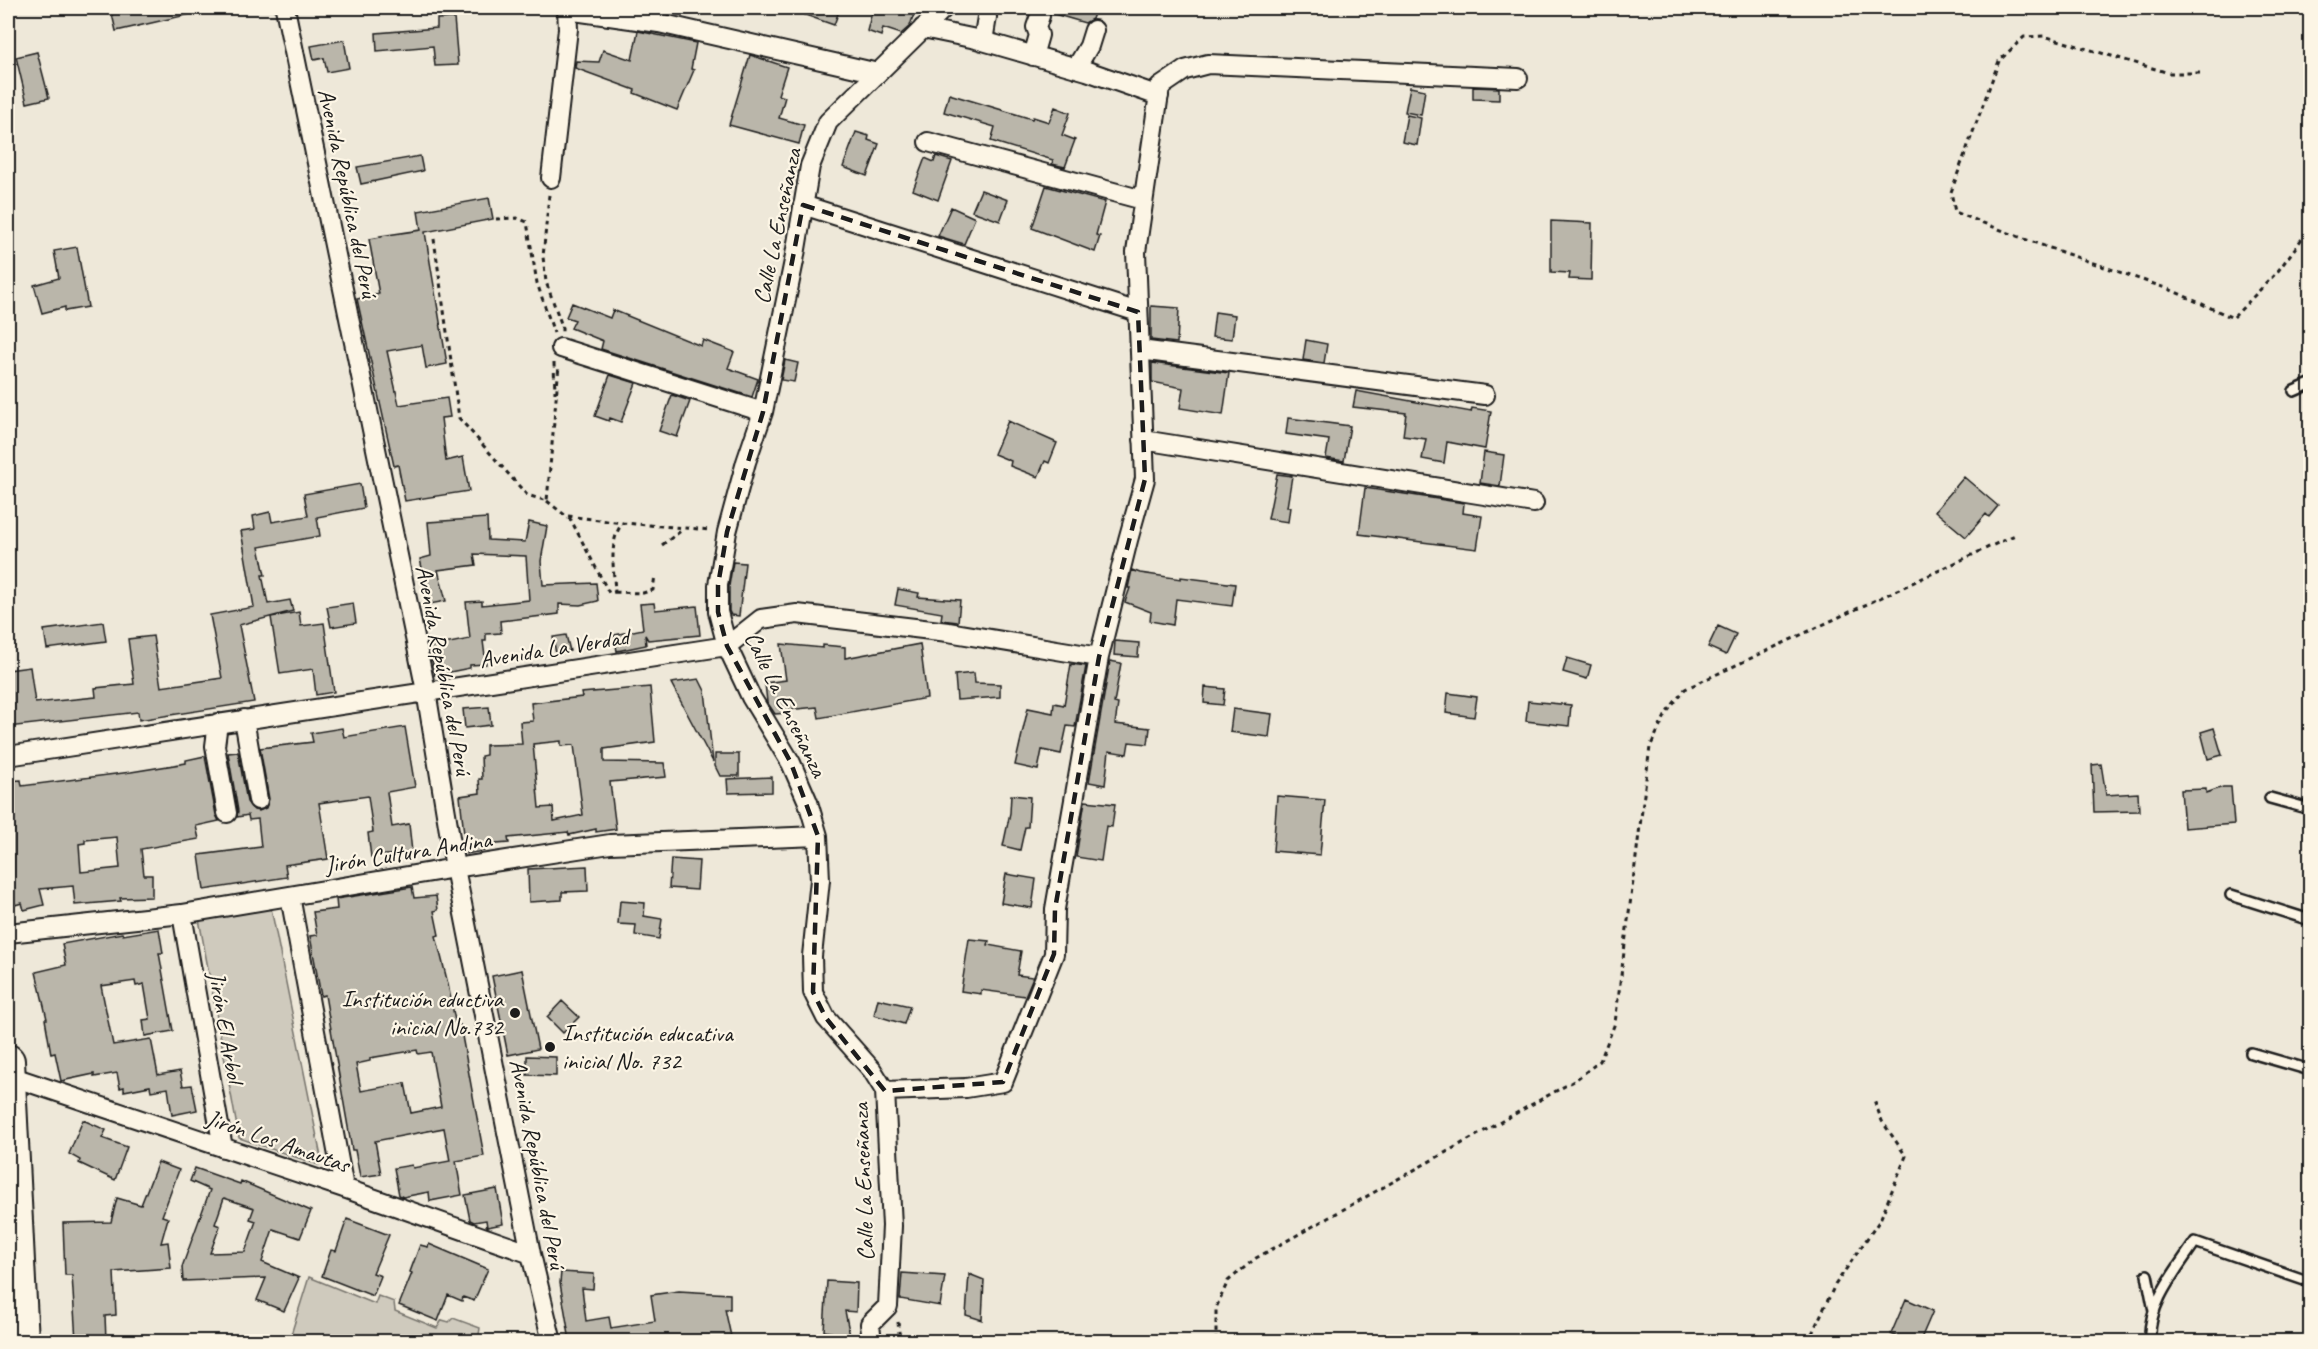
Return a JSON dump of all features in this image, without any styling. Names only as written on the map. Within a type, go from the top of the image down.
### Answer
[{"type":"highway","points":[[9,1068],[22,1341]]},
{"type":"street","name":"Avenida República del Perú","points":[[285,8],[426,691],[455,868],[531,1254],[552,1341]]},
{"type":"street","name":"Calle La Enseñanza","points":[[872,1341],[870,1324],[888,1306],[889,1295],[892,1226],[885,1091],[872,1070],[826,1018],[813,992],[812,956],[820,880],[818,836],[808,802],[791,763],[751,697],[728,646],[718,612],[718,585],[728,532],[746,462],[763,412],[810,166],[828,122],[944,8]]},
{"type":"street","points":[[551,178],[568,29],[567,9],[658,23],[878,73]]},
{"type":"street","points":[[1033,56],[1040,34],[1036,27],[1040,16]]},
{"type":"street","points":[[983,41],[987,17]]},
{"type":"street","points":[[923,28],[983,41],[1076,68],[1159,96]]},
{"type":"street","points":[[1076,68],[1089,46],[1094,30]]},
{"type":"street","points":[[885,1091],[966,1088],[1004,1082],[1054,954],[1055,909],[1099,657],[1145,479],[1136,252],[1160,87],[1185,70],[1208,64],[1518,78]]},
{"type":"street","points":[[928,142],[1143,200]]},
{"type":"street","points":[[803,205],[1138,312]]},
{"type":"street","points":[[556,350],[763,412]]},
{"type":"street","points":[[1140,350],[1485,394]]},
{"type":"street","points":[[1143,440],[1534,503]]},
{"type":"street","points":[[728,646],[761,619],[796,614],[948,632],[1099,657]]},
{"type":"street","name":"Avenida La Verdad","points":[[8,756],[728,646]]},
{"type":"street","points":[[244,719],[258,800]]},
{"type":"street","points":[[218,723],[215,747],[227,813]]},
{"type":"street","name":"Jirón Cultura Andina","points":[[8,933],[182,914],[610,844],[818,836]]},
{"type":"street","points":[[290,896],[344,1188]]},
{"type":"street","name":"Jirón El Arbol","points":[[182,914],[223,1148]]},
{"type":"street","name":"Jirón Los Amautas","points":[[9,1068],[223,1148],[531,1254]]},
{"type":"lane","points":[[2294,391],[2310,384]]},
{"type":"lane","points":[[2270,798],[2310,809]]},
{"type":"lane","points":[[2231,895],[2310,920]]},
{"type":"lane","points":[[2251,1053],[2310,1070]]},
{"type":"lane","points":[[2150,1341],[2148,1325],[2162,1292],[2195,1242],[2310,1282]]},
{"type":"lane","points":[[2147,1275],[2154,1311]]},
{"type":"path","points":[[2200,73],[2169,73],[2044,36],[2024,37],[1999,61],[1951,192],[1955,212],[2171,290],[2233,318],[2278,271],[2310,228]]},
{"type":"path","points":[[551,178],[543,257],[546,282],[562,326],[556,350],[555,408]]},
{"type":"path","points":[[496,219],[517,218],[527,222],[537,282],[554,333],[555,408],[547,501]]},
{"type":"path","points":[[434,239],[459,418],[527,495],[547,501],[571,520],[609,593],[643,593],[653,590],[655,575]]},
{"type":"path","points":[[566,516],[728,532]]},
{"type":"path","points":[[615,592],[613,557],[616,530],[623,523]]},
{"type":"path","points":[[662,545],[683,529]]},
{"type":"path","points":[[1216,1341],[1216,1308],[1228,1281],[1256,1258],[1574,1080],[1600,1061],[1615,1023],[1650,747],[1667,712],[1685,689],[2018,534]]},
{"type":"path","points":[[1808,1341],[1835,1285],[1880,1220],[1906,1156],[1882,1120],[1874,1100]]},
{"type":"highlighted area","points":[[803,205],[1138,312],[1145,479],[1099,657],[1055,909],[1054,954],[1003,1082],[885,1091],[826,1018],[813,992],[818,836],[791,763],[727,646],[718,612],[718,585],[727,532],[763,412]]},
{"type":"shaded area","points":[[271,908],[321,1157],[319,1165],[239,1138],[199,919]]},
{"type":"shaded area","points":[[309,1277],[375,1304],[378,1296],[394,1302],[395,1311],[437,1328],[442,1320],[449,1322],[453,1318],[480,1328],[478,1341],[289,1341]]},
{"type":"building","points":[[191,8],[191,14],[116,31],[111,10]]},
{"type":"building","points":[[791,8],[840,8],[834,25],[791,10]]},
{"type":"building","points":[[873,8],[916,8],[910,26],[901,34],[883,28],[881,36],[867,31]]},
{"type":"building","points":[[1047,8],[1096,8],[1092,19],[1085,23],[1051,13]]},
{"type":"building","points":[[454,18],[458,65],[435,66],[433,46],[377,51],[376,33],[437,28],[437,19]]},
{"type":"building","points":[[638,31],[696,43],[691,69],[694,70],[677,110],[634,93],[635,90],[575,68],[576,61],[599,62],[603,50],[632,60]]},
{"type":"building","points":[[344,40],[349,68],[327,72],[324,58],[314,60],[311,46]]},
{"type":"building","points":[[37,52],[49,98],[27,103],[16,57]]},
{"type":"building","points":[[750,55],[787,67],[778,95],[785,97],[779,118],[804,125],[799,144],[729,125]]},
{"type":"building","points":[[1410,87],[1425,90],[1421,115],[1405,112]]},
{"type":"building","points":[[1473,87],[1499,88],[1499,100],[1473,99]]},
{"type":"building","points":[[949,94],[1049,122],[1055,107],[1070,113],[1062,135],[1075,140],[1065,167],[1052,164],[1053,160],[991,141],[995,127],[944,112]]},
{"type":"building","points":[[1407,115],[1421,118],[1417,145],[1402,142]]},
{"type":"building","points":[[856,132],[869,136],[868,140],[879,144],[867,176],[843,167]]},
{"type":"building","points":[[420,156],[423,171],[361,184],[357,167]]},
{"type":"building","points":[[936,156],[952,161],[938,200],[913,190],[925,158],[934,162]]},
{"type":"building","points":[[1046,186],[1105,202],[1096,235],[1100,236],[1095,252],[1032,228]]},
{"type":"building","points":[[981,190],[1008,200],[1000,221],[972,211]]},
{"type":"building","points":[[489,198],[493,219],[425,232],[447,364],[426,368],[422,345],[387,351],[399,405],[447,398],[450,417],[441,418],[446,461],[463,457],[469,491],[405,501],[398,465],[394,466],[357,299],[379,294],[369,239],[421,230],[418,211]]},
{"type":"building","points":[[951,207],[975,218],[964,244],[938,236]]},
{"type":"building","points":[[1551,221],[1592,223],[1591,280],[1569,279],[1570,273],[1551,272]]},
{"type":"building","points":[[77,247],[88,307],[65,311],[65,307],[42,313],[34,285],[59,278],[54,251]]},
{"type":"building","points":[[572,303],[610,318],[613,310],[701,346],[703,340],[734,352],[728,368],[758,379],[752,397],[601,349],[603,341],[571,328],[575,320],[566,317]]},
{"type":"building","points":[[1151,306],[1179,308],[1177,343],[1151,340]]},
{"type":"building","points":[[1215,312],[1235,315],[1232,339],[1212,337]]},
{"type":"building","points":[[1306,340],[1327,344],[1324,363],[1303,360]]},
{"type":"building","points":[[785,360],[798,363],[794,382],[781,380]]},
{"type":"building","points":[[1152,363],[1229,373],[1223,415],[1180,408],[1183,388],[1152,382]]},
{"type":"building","points":[[610,375],[636,383],[621,422],[595,416]]},
{"type":"building","points":[[1356,391],[1471,412],[1472,408],[1491,411],[1485,449],[1447,442],[1444,463],[1422,459],[1426,439],[1403,436],[1406,413],[1353,407]]},
{"type":"building","points":[[672,395],[690,401],[677,437],[659,431]]},
{"type":"building","points":[[1288,418],[1350,426],[1344,461],[1326,458],[1329,440],[1286,434]]},
{"type":"building","points":[[1008,421],[1057,443],[1049,463],[1045,461],[1038,477],[1010,466],[1011,461],[994,454]]},
{"type":"building","points":[[1484,452],[1504,455],[1500,486],[1480,483]]},
{"type":"building","points":[[1277,474],[1292,476],[1287,507],[1290,507],[1288,522],[1268,519]]},
{"type":"building","points":[[1964,477],[1998,506],[1989,517],[1986,514],[1966,537],[1935,511]]},
{"type":"building","points":[[360,484],[364,508],[317,517],[320,536],[259,547],[268,604],[290,600],[293,611],[239,625],[254,702],[139,720],[138,712],[8,727],[8,670],[30,667],[35,703],[96,697],[95,688],[134,684],[128,639],[153,636],[161,687],[222,678],[210,615],[254,607],[241,531],[255,529],[253,516],[270,512],[272,522],[308,516],[304,494]]},
{"type":"building","points":[[1365,488],[1464,503],[1463,513],[1482,516],[1477,549],[1359,534]]},
{"type":"building","points":[[487,518],[488,540],[525,542],[529,522],[547,526],[541,561],[543,585],[596,583],[598,601],[580,605],[559,604],[559,614],[500,621],[501,633],[486,634],[486,641],[483,641],[486,664],[470,665],[470,668],[435,675],[429,647],[470,639],[466,602],[482,601],[482,605],[529,600],[526,556],[474,554],[476,565],[438,570],[446,601],[430,604],[420,559],[431,556],[428,522]]},
{"type":"building","points":[[733,562],[745,563],[739,616],[731,615],[729,611],[729,586]]},
{"type":"building","points":[[1132,570],[1181,579],[1181,577],[1235,584],[1232,606],[1176,599],[1173,625],[1150,621],[1151,612],[1125,602],[1130,588],[1128,588]]},
{"type":"building","points":[[898,589],[919,593],[918,597],[960,600],[958,622],[941,620],[942,613],[895,605]]},
{"type":"building","points":[[353,603],[356,623],[331,627],[327,607]]},
{"type":"building","points":[[654,603],[655,610],[697,606],[700,635],[648,640],[645,635],[646,645],[617,651],[614,635],[643,629],[640,604]]},
{"type":"building","points":[[299,612],[301,626],[324,623],[334,692],[316,695],[313,669],[280,674],[271,617]]},
{"type":"building","points":[[103,622],[106,641],[47,649],[44,630]]},
{"type":"building","points":[[1718,626],[1736,634],[1726,655],[1708,647]]},
{"type":"building","points":[[566,635],[570,651],[556,654],[553,637]]},
{"type":"building","points":[[1115,641],[1139,643],[1138,657],[1114,655]]},
{"type":"building","points":[[781,644],[823,648],[823,645],[845,647],[845,658],[920,644],[927,698],[819,718],[817,707],[787,710],[787,713],[775,714],[767,702],[765,683],[786,680]]},
{"type":"building","points":[[1567,658],[1591,665],[1587,679],[1563,672]]},
{"type":"building","points":[[1110,661],[1121,663],[1114,703],[1118,704],[1115,724],[1150,728],[1148,744],[1129,742],[1127,754],[1109,751],[1105,785],[1089,782]]},
{"type":"building","points":[[1071,664],[1086,666],[1075,727],[1067,726],[1061,754],[1042,750],[1038,770],[1015,765],[1028,708],[1053,713],[1054,703],[1064,705]]},
{"type":"building","points":[[974,673],[975,683],[1000,684],[1000,697],[957,700],[955,675]]},
{"type":"building","points":[[699,679],[705,691],[713,762],[671,683]]},
{"type":"building","points":[[650,687],[655,742],[604,749],[604,762],[664,763],[666,777],[610,782],[616,829],[596,832],[596,829],[569,835],[568,832],[508,838],[509,843],[483,845],[484,851],[466,854],[460,796],[480,793],[481,756],[486,755],[486,745],[522,744],[520,722],[533,721],[531,703],[582,697],[581,693]],"holes":[[[561,741],[561,746],[574,745],[583,815],[554,821],[553,807],[539,808],[533,744]]]},
{"type":"building","points":[[1205,687],[1225,689],[1223,705],[1204,703]]},
{"type":"building","points":[[1448,693],[1477,697],[1474,717],[1446,713]]},
{"type":"building","points":[[1528,701],[1571,705],[1569,726],[1526,721]]},
{"type":"building","points":[[489,707],[491,725],[465,728],[463,709]]},
{"type":"building","points":[[1233,709],[1272,714],[1269,737],[1230,732]]},
{"type":"building","points":[[405,727],[415,787],[387,792],[392,827],[409,824],[412,852],[371,857],[368,833],[373,832],[368,796],[319,803],[328,859],[285,865],[287,877],[204,890],[199,855],[261,847],[258,819],[249,820],[248,815],[237,817],[238,811],[228,753],[238,752],[247,802],[254,810],[259,811],[266,808],[269,799],[260,748],[313,742],[311,733],[342,728],[344,737]]},
{"type":"building","points":[[2214,728],[2222,755],[2208,759],[2201,732]]},
{"type":"building","points":[[715,754],[739,754],[739,776],[720,776],[715,766]]},
{"type":"building","points":[[205,756],[219,821],[196,826],[199,839],[141,849],[144,875],[152,875],[152,897],[120,898],[121,901],[75,905],[73,886],[40,889],[44,905],[24,910],[22,903],[15,905],[8,873],[8,781],[21,780],[22,786],[131,772],[186,763],[186,760]],"holes":[[[117,837],[120,868],[81,872],[79,844],[85,843],[85,840]]]},
{"type":"building","points":[[2101,764],[2106,795],[2138,793],[2139,811],[2094,812],[2092,765]]},
{"type":"building","points":[[772,777],[772,792],[728,793],[727,779]]},
{"type":"building","points":[[2223,787],[2231,787],[2234,824],[2184,828],[2181,790],[2206,789],[2206,793]]},
{"type":"building","points":[[1011,795],[1030,797],[1028,827],[1025,827],[1020,850],[1003,846],[1010,813]]},
{"type":"building","points":[[1277,796],[1325,800],[1320,855],[1273,851]]},
{"type":"building","points":[[1085,801],[1115,804],[1112,827],[1106,826],[1101,861],[1076,857]]},
{"type":"building","points":[[671,859],[699,861],[697,890],[669,888]]},
{"type":"building","points":[[587,866],[588,891],[562,892],[562,900],[529,902],[528,869]]},
{"type":"building","points":[[1006,874],[1036,879],[1032,908],[1001,903]]},
{"type":"building","points":[[412,887],[414,898],[436,896],[438,910],[434,911],[439,935],[436,936],[456,1026],[460,1025],[484,1156],[456,1161],[462,1195],[430,1201],[429,1192],[403,1197],[399,1195],[394,1168],[412,1165],[413,1168],[450,1161],[444,1128],[375,1141],[381,1174],[360,1177],[355,1150],[352,1150],[325,995],[321,996],[310,936],[317,935],[313,912],[337,909],[336,899]],"holes":[[[417,1050],[418,1054],[431,1052],[441,1107],[411,1113],[405,1083],[361,1091],[356,1064],[370,1061],[370,1058]]]},
{"type":"building","points":[[620,901],[645,903],[644,916],[662,919],[659,939],[635,935],[636,925],[618,924]]},
{"type":"building","points":[[159,929],[163,953],[159,953],[173,1031],[145,1036],[143,1020],[150,1019],[144,984],[136,986],[135,981],[101,986],[113,1045],[151,1039],[158,1075],[180,1071],[183,1086],[192,1085],[197,1110],[172,1115],[168,1088],[151,1091],[150,1086],[124,1091],[124,1087],[120,1088],[117,1073],[94,1077],[94,1074],[61,1081],[55,1053],[51,1054],[45,1019],[47,1019],[36,972],[66,965],[62,944]]},
{"type":"building","points":[[969,939],[989,941],[988,945],[1021,951],[1017,975],[1033,977],[1025,996],[981,990],[981,994],[961,991]]},
{"type":"building","name":"Institución eductiva inicial No.732","points":[[522,970],[538,1049],[508,1055],[492,976]]},
{"type":"building","points":[[878,999],[910,1006],[904,1024],[874,1015]]},
{"type":"building","points":[[562,1001],[579,1017],[563,1033],[547,1017]]},
{"type":"building","points":[[527,1056],[556,1057],[556,1076],[527,1075]]},
{"type":"building","points":[[83,1120],[106,1130],[102,1138],[127,1147],[115,1180],[79,1163],[80,1160],[69,1154]]},
{"type":"building","points":[[158,1162],[179,1170],[162,1216],[168,1218],[161,1243],[168,1242],[171,1268],[114,1272],[116,1315],[105,1316],[106,1341],[76,1341],[72,1275],[65,1275],[63,1223],[111,1222],[117,1198],[141,1205]]},
{"type":"building","points":[[195,1168],[240,1184],[241,1181],[311,1211],[300,1238],[273,1229],[262,1262],[299,1278],[284,1311],[257,1300],[266,1278],[183,1281],[182,1267],[210,1190],[190,1181]],"holes":[[[224,1198],[254,1208],[250,1219],[256,1221],[245,1252],[210,1253],[220,1226],[215,1224]]]},
{"type":"building","points":[[497,1189],[503,1224],[487,1227],[486,1220],[474,1222],[470,1220],[465,1195]]},
{"type":"building","points":[[347,1219],[389,1235],[373,1273],[381,1276],[373,1296],[322,1276],[331,1250],[336,1251]]},
{"type":"building","points":[[429,1244],[488,1269],[474,1301],[463,1297],[462,1301],[448,1295],[438,1321],[399,1305],[420,1245],[428,1247]]},
{"type":"building","points":[[561,1272],[594,1274],[593,1289],[582,1288],[586,1321],[609,1317],[611,1328],[655,1321],[651,1295],[679,1291],[730,1294],[730,1309],[725,1309],[732,1341],[570,1341],[560,1283]]},
{"type":"building","points":[[902,1273],[945,1276],[940,1306],[900,1299]]},
{"type":"building","points":[[969,1274],[984,1280],[982,1320],[966,1315]]},
{"type":"building","points":[[827,1281],[857,1283],[856,1312],[845,1311],[850,1336],[824,1331]]},
{"type":"building","points":[[1906,1299],[1933,1311],[1920,1341],[1908,1341],[1891,1334]]},
{"type":"place","name":"Institución eductiva inicial No.732","points":[[515,1013]]},
{"type":"place","name":"Institución educativa inicial No. 732","points":[[550,1047]]}]
